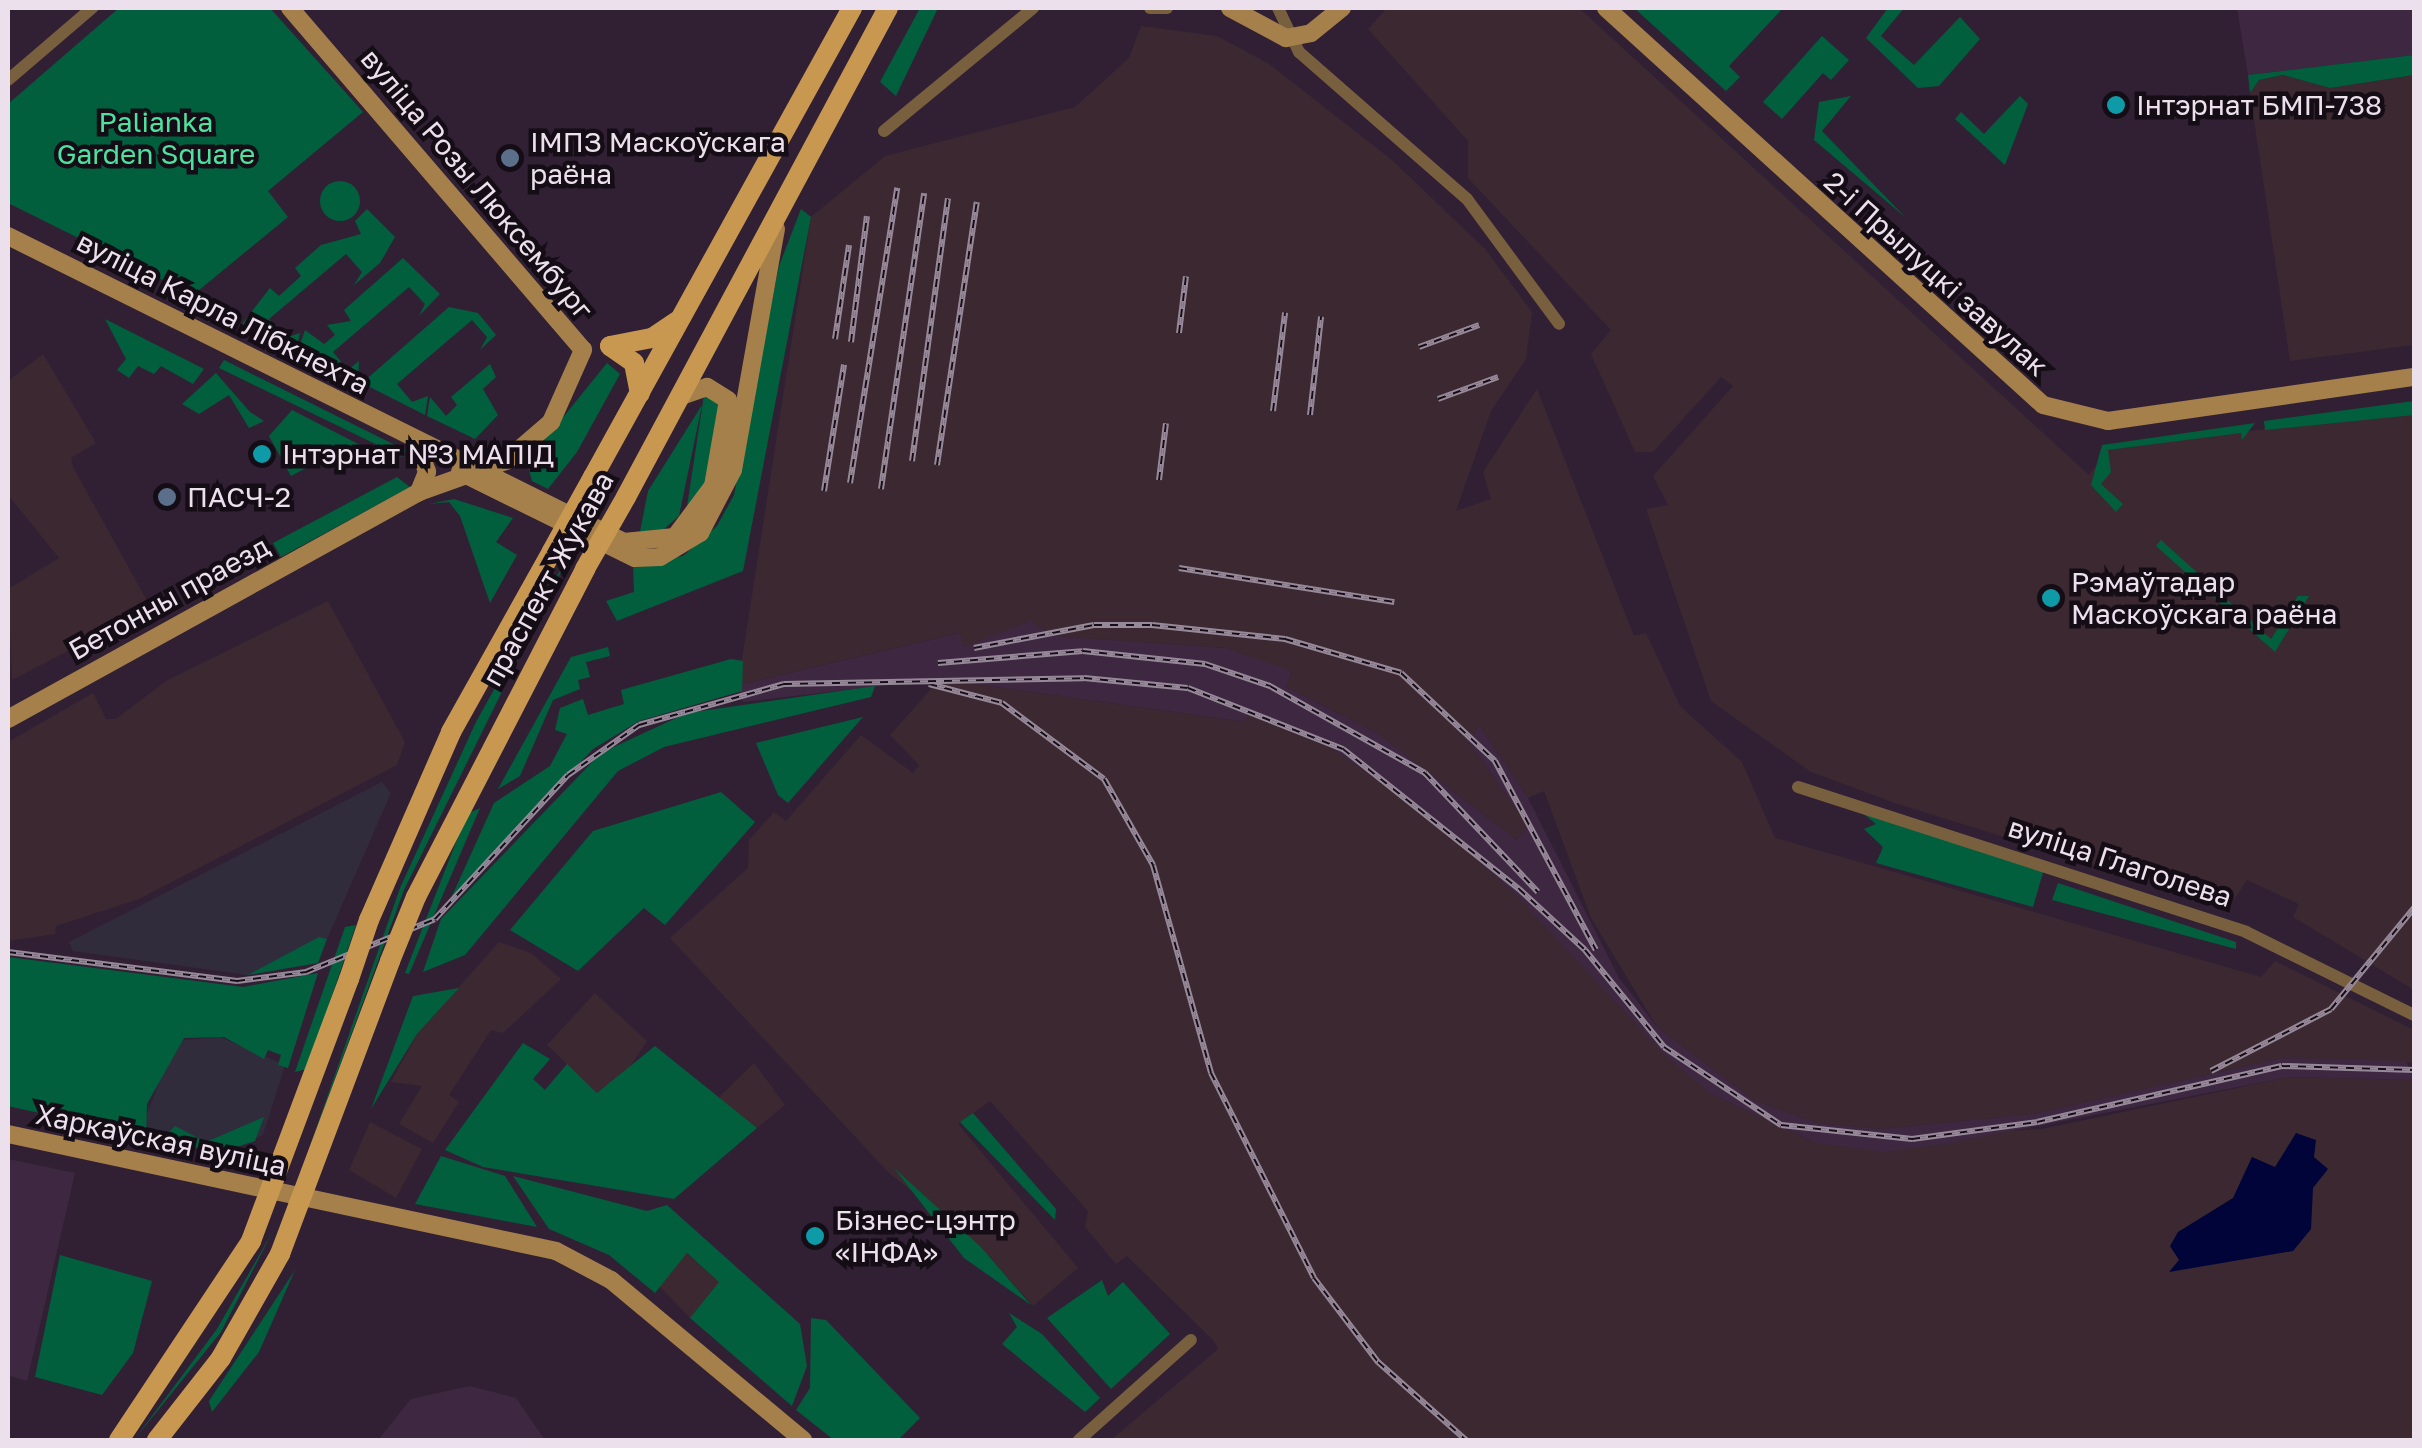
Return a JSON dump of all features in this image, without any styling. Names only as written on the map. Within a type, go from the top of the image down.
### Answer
[{"type":"main road","name":"вуліца Розы Люксембург","points":[[290,8],[583,350]]},
{"type":"main road","name":"праспект Жукава","points":[[119,1440],[225,1288],[271,1192],[370,920],[451,732],[852,8]]},
{"type":"main road","name":"праспект Жукава","points":[[157,1440],[249,1316],[303,1199],[419,891],[585,570],[682,396],[791,180],[888,8]]},
{"type":"main road","points":[[1230,8],[1286,38],[1311,33],[1342,8]]},
{"type":"main road","name":"2-і Прылуцкі завулак","points":[[1606,8],[2043,404],[2108,421],[2414,377]]},
{"type":"main road","points":[[500,485],[636,558],[660,556],[700,533],[733,470],[765,268],[791,180]]},
{"type":"main road","name":"вуліца Карла Лібкнехта","points":[[8,236],[500,485]]},
{"type":"main road","points":[[583,350],[652,338],[682,316]]},
{"type":"main road","points":[[610,346],[634,364],[640,393]]},
{"type":"main road","name":"Бетонны праезд","points":[[8,718],[419,492],[506,461],[552,422],[583,350]]},
{"type":"main road","points":[[500,485],[624,542],[675,538],[713,486],[729,407],[714,388],[682,396]]},
{"type":"main road","points":[[415,440],[427,472],[419,492]]},
{"type":"main road","points":[[500,485],[506,461]]},
{"type":"main road","points":[[391,870],[419,891]]},
{"type":"main road","name":"Харкаўская вуліца","points":[[8,1134],[582,1262],[802,1438]]},
{"type":"street","points":[[8,80],[92,8]]},
{"type":"street","points":[[884,131],[1033,8]]},
{"type":"street","points":[[1150,8],[1167,8]]},
{"type":"street","points":[[1278,8],[1286,38],[1442,170],[1559,324]]},
{"type":"street","name":"вуліца Глаголева","points":[[1798,788],[2246,932],[2414,1015]]},
{"type":"street","points":[[1079,1440],[1191,1340]]},
{"type":"shaded area","points":[[1387,8],[1579,8],[2089,475],[2108,450],[2414,409],[2414,990],[2293,917],[2299,904],[2247,880],[2229,907],[1895,803],[1811,772],[1711,701],[1646,509],[1668,505],[1653,476],[1733,386],[1721,377],[1653,452],[1635,452],[1591,354],[1611,330],[1468,178],[1468,141],[1368,29]]},
{"type":"shaded area","points":[[2237,8],[2414,8],[2414,55],[2248,75]]},
{"type":"shaded area","points":[[1141,26],[1217,36],[1269,64],[1392,160],[1485,249],[1532,312],[1526,359],[1491,411],[1456,511],[1491,499],[1483,472],[1537,389],[1634,636],[1646,633],[1680,706],[1742,762],[1775,838],[2261,977],[2275,961],[2414,1030],[2414,1063],[2282,1058],[2034,1114],[1881,1129],[1817,1123],[1755,1101],[1657,1027],[1591,918],[1544,791],[1528,798],[1479,725],[1469,743],[1528,825],[1517,840],[1377,733],[1286,687],[1292,672],[1225,648],[1051,636],[963,647],[959,633],[738,685],[811,217],[885,156],[1075,107],[1129,58]]},
{"type":"shaded area","points":[[2283,75],[2330,88],[2414,75],[2414,345],[2290,361],[2250,93],[2259,80]]},
{"type":"shaded area","points":[[43,354],[96,443],[71,458],[73,467],[151,608],[12,680],[8,589],[59,558],[8,495],[8,381]]},
{"type":"shaded area","points":[[328,601],[405,742],[397,765],[139,899],[56,926],[55,934],[8,941],[8,742],[93,693],[106,719],[116,719],[166,681]]},
{"type":"shaded area","points":[[1031,621],[1052,636],[1225,648],[1292,671],[1286,687],[1377,733],[1517,840],[1528,825],[1469,743],[1479,725],[1528,798],[1619,978],[1657,1027],[1755,1101],[1817,1123],[1881,1129],[2033,1114],[2282,1058],[2406,1061],[2414,1080],[2289,1077],[1945,1144],[1884,1152],[1816,1143],[1713,1095],[1665,1055],[1516,895],[1420,808],[1331,748],[1249,712],[1245,722],[940,679],[743,702],[738,685],[960,633],[964,647]]},
{"type":"shaded area","points":[[940,679],[1244,722],[1248,712],[1331,748],[1420,808],[1516,895],[1713,1095],[1816,1143],[2042,1129],[2289,1077],[2414,1080],[2414,1440],[1111,1440],[1218,1349],[1214,1341],[1127,1256],[1116,1264],[1085,1227],[1088,1211],[990,1101],[958,1124],[1078,1268],[1033,1306],[981,1247],[888,1172],[670,938],[748,868],[749,840],[774,812],[786,821],[861,735],[913,773],[919,765],[890,735]]},
{"type":"shaded area","points":[[382,782],[391,793],[327,939],[248,975],[73,951],[69,942]]},
{"type":"shaded area","points":[[499,942],[531,953],[561,979],[503,1033],[491,1030],[449,1095],[459,1102],[433,1143],[399,1124],[422,1086],[391,1082],[417,1034]]},
{"type":"shaded area","points":[[595,993],[647,1041],[619,1083],[597,1093],[547,1045]]},
{"type":"shaded area","points":[[220,1037],[285,1065],[263,1135],[218,1153],[140,1131],[176,1041]]},
{"type":"shaded area","points":[[754,1063],[785,1105],[757,1128],[718,1098]]},
{"type":"shaded area","points":[[370,1122],[422,1149],[396,1198],[349,1170]]},
{"type":"shaded area","points":[[2296,1133],[2316,1140],[2314,1157],[2328,1169],[2313,1188],[2311,1229],[2293,1251],[2169,1272],[2179,1260],[2170,1246],[2178,1232],[2233,1198],[2252,1157],[2275,1167]]},
{"type":"shaded area","points":[[8,1159],[75,1173],[27,1381],[8,1375]]},
{"type":"shaded area","points":[[686,1253],[720,1282],[690,1318],[659,1286]]},
{"type":"shaded area","points":[[470,1386],[516,1398],[545,1440],[378,1440],[411,1399]]},
{"type":"green space","name":"Palianka Garden Square","points":[[119,8],[270,8],[363,112],[268,191],[288,217],[193,295],[8,203],[8,104]]},
{"type":"green space","points":[[920,8],[938,8],[896,96],[880,82]]},
{"type":"green space","points":[[1634,8],[1783,8],[1729,66],[1740,77],[1726,91]]},
{"type":"green space","points":[[1888,8],[1904,8],[1881,36],[1914,65],[1960,17],[1980,39],[1939,86],[1918,88],[1866,38]]},
{"type":"green space","points":[[1822,36],[1849,60],[1831,80],[1823,73],[1782,119],[1763,102]]},
{"type":"green space","points":[[2414,55],[2414,75],[2330,88],[2283,75],[2259,80],[2250,93],[2248,75]]},
{"type":"green space","points":[[1851,96],[1822,131],[1905,217],[1814,140],[1819,102]]},
{"type":"green space","points":[[2020,96],[2028,104],[2005,165],[1955,119],[1961,112],[1984,134]]},
{"type":"green space","points":[[340,181],[354,187],[360,201],[354,215],[340,221],[326,215],[320,201],[326,187]]},
{"type":"green space","points":[[367,209],[395,237],[380,263],[354,285],[362,272],[346,254],[269,319],[285,338],[300,333],[296,350],[242,324],[270,288],[279,296],[301,276],[295,268],[321,245],[361,234],[355,221]]},
{"type":"green space","points":[[801,209],[811,217],[743,571],[617,621],[606,601],[634,592],[633,565],[683,556],[717,526],[734,495],[779,266]]},
{"type":"green space","points":[[403,258],[440,294],[419,316],[425,304],[409,287],[333,352],[348,370],[359,361],[358,382],[298,351],[305,330],[324,344],[335,335],[327,325],[351,321],[344,310]]},
{"type":"green space","points":[[449,307],[478,313],[496,335],[480,350],[487,337],[472,320],[397,384],[412,402],[428,396],[425,415],[362,383]]},
{"type":"green space","points":[[105,319],[204,369],[193,384],[161,366],[154,374],[138,366],[129,378],[117,370],[126,359]]},
{"type":"green space","points":[[224,360],[405,450],[402,457],[219,368]]},
{"type":"green space","points":[[607,363],[620,374],[577,452],[548,489],[532,481],[527,462]]},
{"type":"green space","points":[[490,364],[496,377],[483,389],[498,415],[475,439],[427,416],[430,397],[446,416],[457,405],[451,397]]},
{"type":"green space","points":[[216,373],[250,412],[264,421],[249,428],[229,395],[199,414],[182,404]]},
{"type":"green space","points":[[704,395],[719,404],[712,476],[686,513]]},
{"type":"green space","points":[[2414,401],[2414,415],[2265,430],[2264,421]]},
{"type":"green space","points":[[702,405],[679,516],[657,535],[639,537],[648,491]]},
{"type":"green space","points":[[292,410],[362,446],[355,458],[343,448],[291,476],[269,436]]},
{"type":"green space","points":[[2255,423],[2242,440],[2241,433],[2108,450],[2111,472],[2101,484],[2123,504],[2116,512],[2091,485],[2102,445]]},
{"type":"green space","points":[[397,477],[410,487],[281,557],[273,543]]},
{"type":"green space","points":[[454,499],[513,518],[496,542],[517,555],[490,603],[460,516],[449,502],[429,504]]},
{"type":"green space","points":[[577,540],[404,890],[302,1169],[400,888],[476,722]]},
{"type":"green space","points":[[2161,540],[2271,639],[2298,596],[2309,596],[2275,652],[2156,546]]},
{"type":"green space","points":[[608,647],[610,656],[586,662],[590,677],[578,680],[580,689],[553,700],[520,776],[498,789],[571,657]]},
{"type":"green space","points":[[731,659],[743,661],[742,691],[639,721],[593,749],[448,905],[494,803],[550,766],[567,734],[555,730],[560,708],[583,699],[588,715],[624,704],[621,690]]},
{"type":"green space","points":[[875,686],[871,697],[664,747],[618,771],[465,955],[423,972],[441,919],[601,753],[687,713]]},
{"type":"green space","points":[[863,717],[788,803],[778,795],[756,743]]},
{"type":"green space","points":[[721,792],[755,822],[665,925],[644,908],[578,971],[510,930],[593,831]]},
{"type":"green space","points":[[1854,806],[2044,869],[2033,907],[1876,863],[1883,847],[1864,829],[1876,824]]},
{"type":"green space","points":[[480,808],[409,974],[405,973],[467,814]]},
{"type":"green space","points":[[2058,883],[2236,942],[2236,949],[2052,900]]},
{"type":"green space","points":[[356,925],[307,1069],[295,1072],[345,927]]},
{"type":"green space","points":[[319,937],[327,939],[318,963],[248,975]]},
{"type":"green space","points":[[8,957],[243,987],[318,973],[288,1068],[278,1065],[281,1055],[268,1050],[264,1059],[224,1037],[184,1038],[147,1104],[146,1137],[8,1106]]},
{"type":"green space","points":[[459,988],[417,1034],[371,1109],[413,996]]},
{"type":"green space","points":[[523,1043],[550,1059],[533,1079],[545,1090],[567,1064],[597,1093],[655,1046],[757,1128],[674,1199],[483,1167],[445,1150]]},
{"type":"green space","points":[[973,1113],[1056,1209],[1055,1220],[960,1122]]},
{"type":"green space","points":[[264,1117],[255,1141],[218,1153],[162,1139],[175,1126],[206,1142]]},
{"type":"green space","points":[[441,1156],[505,1176],[537,1227],[415,1204]]},
{"type":"green space","points":[[894,1168],[981,1247],[1031,1305],[964,1258]]},
{"type":"green space","points":[[513,1176],[647,1211],[667,1205],[800,1324],[807,1366],[792,1406],[690,1318],[719,1282],[687,1253],[655,1293],[609,1255],[549,1229]]},
{"type":"green space","points":[[273,1231],[221,1332],[134,1440],[217,1329]]},
{"type":"green space","points":[[60,1255],[152,1281],[133,1353],[102,1395],[35,1377]]},
{"type":"green space","points":[[295,1270],[259,1352],[212,1412],[209,1401]]},
{"type":"green space","points":[[1102,1280],[1108,1296],[1123,1282],[1170,1334],[1111,1389],[1047,1318]]},
{"type":"green space","points":[[1009,1313],[1042,1334],[1100,1398],[1085,1412],[1002,1344],[1017,1327]]},
{"type":"green space","points":[[811,1318],[826,1320],[920,1418],[898,1440],[834,1440],[796,1410],[810,1388]]},
{"type":"railway","points":[[850,483],[897,188]]},
{"type":"railway","points":[[881,489],[924,193]]},
{"type":"railway","points":[[912,461],[948,198]]},
{"type":"railway","points":[[937,465],[977,202]]},
{"type":"railway","points":[[851,342],[867,216]]},
{"type":"railway","points":[[835,339],[849,245]]},
{"type":"railway","points":[[1179,333],[1186,276]]},
{"type":"railway","points":[[1273,411],[1285,313]]},
{"type":"railway","points":[[1310,415],[1321,317]]},
{"type":"railway","points":[[1419,347],[1479,325]]},
{"type":"railway","points":[[824,491],[844,365]]},
{"type":"railway","points":[[1438,399],[1498,377]]},
{"type":"railway","points":[[1159,480],[1166,423]]},
{"type":"railway","points":[[1179,568],[1394,602]]},
{"type":"railway","points":[[974,648],[1094,625],[1152,625],[1285,639],[1401,673],[1495,761],[1596,950]]},
{"type":"railway","points":[[938,663],[1083,651],[1205,664],[1270,686],[1425,773],[1538,892]]},
{"type":"railway","points":[[8,952],[237,981],[306,972],[435,919],[568,775],[639,725],[784,684],[1084,678],[1188,688],[1343,749],[1519,889],[1585,950],[1664,1047],[1781,1125],[1912,1139],[2037,1122],[2282,1066],[2414,1070]]},
{"type":"railway","points":[[929,684],[1002,703],[1104,779],[1153,865],[1211,1073],[1314,1278],[1378,1362],[1466,1440]]},
{"type":"railway","points":[[2211,1071],[2331,1009],[2414,908]]},
{"type":"place","name":"Інтэрнат БМП-738","points":[[2116,105]]},
{"type":"place","name":"ІМПЗ Маскоўскага раёна","points":[[510,158]]},
{"type":"place","name":"Інтэрнат №3 МАПІД","points":[[262,454]]},
{"type":"place","name":"ПАСЧ-2","points":[[167,497]]},
{"type":"place","name":"Рэмаўтадар Маскоўскага раёна","points":[[2051,598]]},
{"type":"place","name":"Бізнес-цэнтр «ІНФА»","points":[[815,1236]]}]
